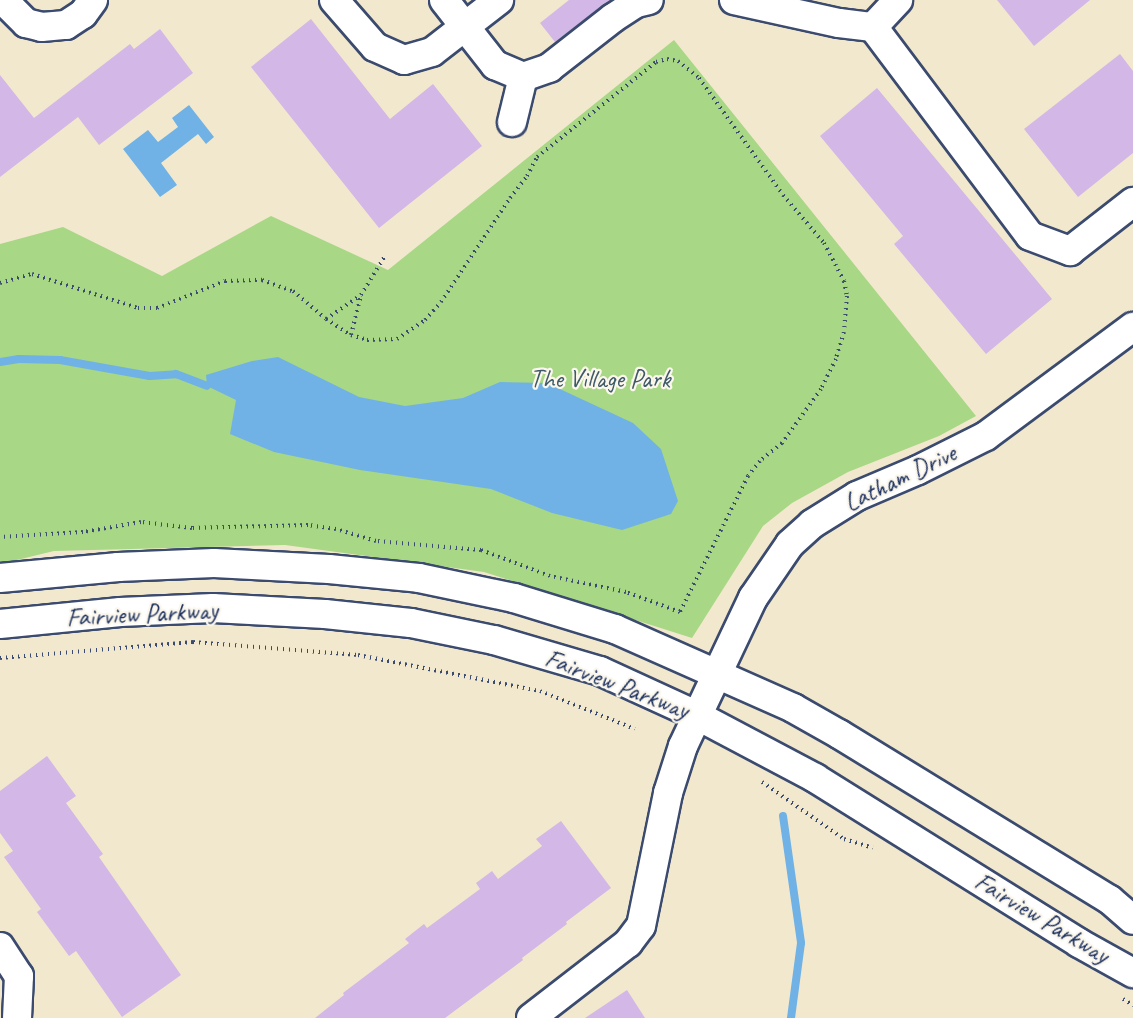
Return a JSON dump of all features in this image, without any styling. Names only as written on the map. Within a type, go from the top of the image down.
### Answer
[{"type":"street","points":[[3,0],[26,23],[42,27],[66,25],[83,14],[93,0]]},
{"type":"street","points":[[334,0],[375,47],[404,60],[432,52],[499,0]]},
{"type":"street","points":[[444,0],[495,65],[523,77],[549,68],[639,1]]},
{"type":"street","points":[[734,0],[839,23],[873,27],[1030,236],[1070,251],[1133,202]]},
{"type":"street","points":[[873,27],[898,0]]},
{"type":"street","points":[[512,122],[523,77]]},
{"type":"street","name":"Latham Drive","points":[[696,715],[753,598],[790,544],[812,524],[857,496],[918,471],[986,436],[1133,327]]},
{"type":"street","name":"Fairview Parkway","points":[[0,578],[118,567],[214,563],[329,569],[419,578],[514,598],[615,629],[793,708],[1110,900],[1133,920]]},
{"type":"street","name":"Fairview Parkway","points":[[0,624],[120,612],[213,609],[325,614],[411,623],[503,642],[600,671],[696,715],[814,778],[1079,943],[1133,973]]},
{"type":"street","points":[[531,1018],[628,943],[641,926],[668,793],[696,715]]},
{"type":"street","points":[[0,947],[19,976],[17,1018]]},
{"type":"path","points":[[0,283],[32,274],[138,308],[157,308],[225,281],[261,280],[293,291],[326,319],[351,335],[367,340],[397,339],[425,320],[441,302],[527,176],[537,157],[656,62],[667,59],[678,61],[699,78],[783,195],[824,243],[844,280],[847,296],[844,332],[836,359],[821,389],[782,443],[760,461],[748,476],[680,612],[626,592],[550,576],[481,550],[376,541],[336,529],[308,525],[192,528],[141,522],[83,532],[0,537]]},
{"type":"path","points":[[351,335],[361,295],[385,256]]},
{"type":"path","points":[[326,319],[361,295]]},
{"type":"path","points":[[0,658],[193,642],[358,655],[540,691],[635,729]]},
{"type":"green space","name":"The Village Park","points":[[674,40],[976,416],[939,436],[848,472],[792,503],[763,526],[692,638],[484,572],[285,545],[54,551],[0,564],[0,244],[63,227],[162,276],[271,216],[388,270]]},
{"type":"water","points":[[189,105],[214,137],[206,144],[198,134],[161,163],[177,185],[160,197],[123,149],[148,130],[158,142],[178,127],[172,118]]},
{"type":"water","points":[[278,357],[359,397],[405,406],[463,398],[500,382],[547,383],[633,423],[661,449],[678,501],[671,514],[622,530],[552,513],[491,489],[360,470],[274,452],[230,434],[236,400],[207,386],[206,375],[252,361]]},
{"type":"building","points":[[569,0],[610,0],[555,42],[540,23]]},
{"type":"building","points":[[997,0],[1090,0],[1034,46]]},
{"type":"building","points":[[311,19],[390,119],[433,84],[482,146],[379,228],[251,67]]},
{"type":"building","points":[[160,29],[193,73],[99,145],[78,117],[0,177],[0,75],[34,118],[130,44],[134,49]]},
{"type":"building","points":[[1120,54],[1133,71],[1133,153],[1078,197],[1024,129]]},
{"type":"building","points":[[877,88],[1052,299],[986,354],[894,244],[903,236],[820,136]]},
{"type":"building","points":[[47,756],[76,796],[66,803],[103,854],[99,857],[181,975],[122,1017],[76,951],[69,956],[37,912],[41,909],[4,857],[13,851],[0,833],[0,791]]},
{"type":"building","points":[[561,821],[611,888],[522,958],[523,960],[445,1018],[315,1018],[344,995],[343,993],[409,943],[405,939],[424,924],[427,928],[480,889],[476,883],[492,871],[498,879],[542,846],[536,839]]},
{"type":"building","points":[[627,990],[645,1018],[585,1018]]},
{"type":"waterway","points":[[0,362],[19,359],[60,360],[150,376],[176,374],[207,386]]},
{"type":"waterway","points":[[783,816],[801,943],[791,1018]]}]
